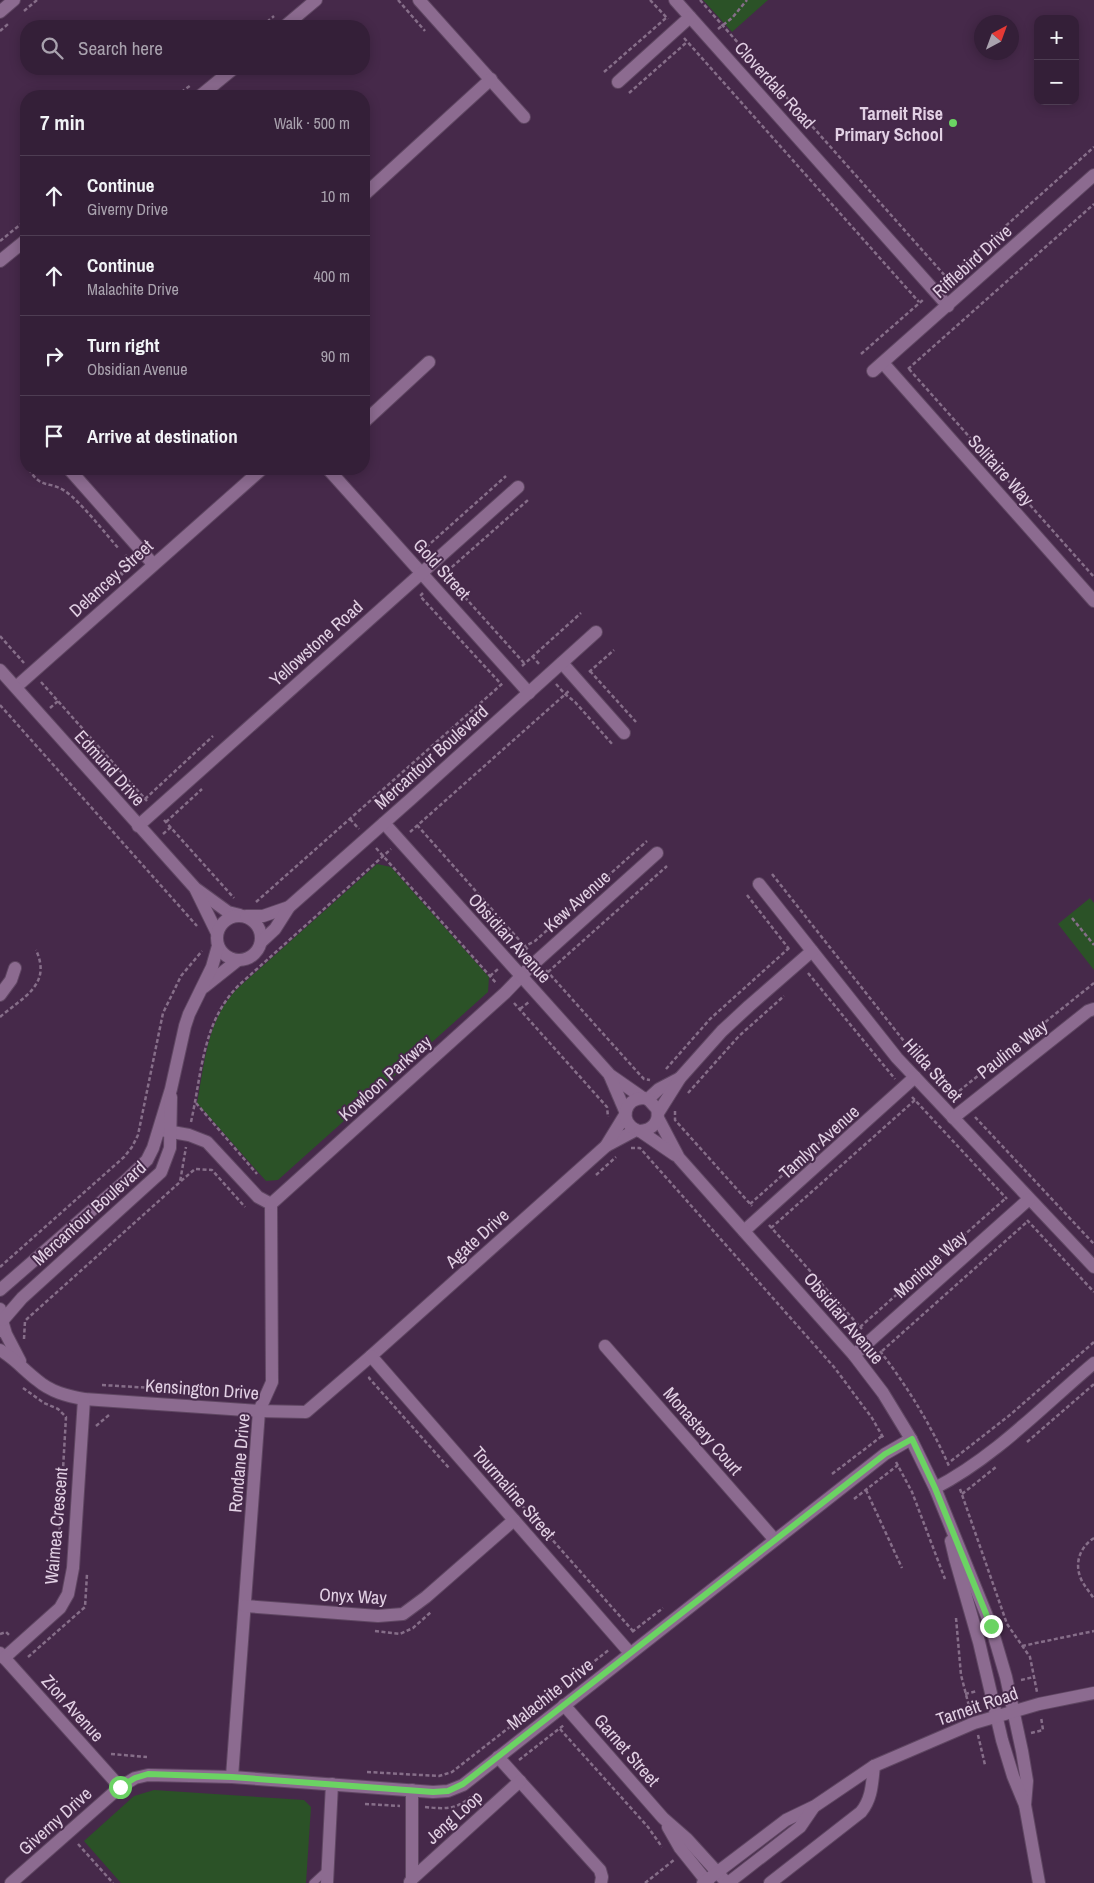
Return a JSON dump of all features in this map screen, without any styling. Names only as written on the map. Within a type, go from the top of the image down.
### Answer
[{"type":"street","points":[[0,12],[14,0]]},
{"type":"street","points":[[291,20],[316,0]]},
{"type":"street","points":[[419,0],[524,117]]},
{"type":"street","name":"Cloverdale Road","points":[[675,0],[948,306]]},
{"type":"street","points":[[618,82],[690,17]]},
{"type":"street","points":[[207,90],[226,75]]},
{"type":"street","points":[[370,190],[491,79]]},
{"type":"street","name":"Rifflebird Drive","points":[[878,367],[1094,175]]},
{"type":"street","points":[[0,261],[20,245]]},
{"type":"street","points":[[370,417],[430,362]]},
{"type":"street","name":"Solitaire Way","points":[[878,367],[897,380],[1094,601]]},
{"type":"street","points":[[74,475],[153,564]]},
{"type":"street","name":"Delancey Street","points":[[16,687],[131,583],[255,475]]},
{"type":"street","name":"Gold Street","points":[[333,475],[529,693]]},
{"type":"street","name":"Yellowstone Road","points":[[138,826],[518,487]]},
{"type":"street","name":"Mercantour Boulevard","points":[[261,942],[275,929],[289,907],[596,632]]},
{"type":"street","points":[[562,663],[624,733]]},
{"type":"street","name":"Edmund Drive","points":[[0,670],[195,888]]},
{"type":"street","name":"Obsidian Avenue","points":[[384,823],[610,1075],[645,1098]]},
{"type":"street","name":"Kew Avenue","points":[[522,976],[537,960],[657,853]]},
{"type":"street","name":"Hilda Street","points":[[759,884],[890,1049],[1094,1268]]},
{"type":"street","points":[[195,888],[228,912],[241,911],[257,924],[260,930],[261,942],[259,948],[250,957],[238,960],[226,956],[217,940],[195,888]]},
{"type":"street","name":"Mercantour Boulevard","points":[[241,911],[254,917],[270,914],[289,907]]},
{"type":"street","points":[[217,940],[219,927],[228,918],[241,911]]},
{"type":"street","name":"Mercantour Boulevard","points":[[1,1321],[35,1286],[157,1176],[164,1166],[167,1157],[165,1131],[171,1089],[185,1026],[212,967],[217,940]]},
{"type":"street","points":[[680,1078],[645,1098],[634,1100],[627,1106],[625,1113],[628,1124],[638,1130],[650,1129],[680,1078],[734,1019],[812,951]]},
{"type":"street","name":"Mercantour Boulevard","points":[[203,987],[238,960]]},
{"type":"street","points":[[0,995],[11,980],[15,968]]},
{"type":"street","name":"Kowloon Parkway","points":[[271,1204],[522,976]]},
{"type":"street","name":"Pauline Way","points":[[953,1118],[1088,1011],[1094,1010]]},
{"type":"street","name":"Obsidian Avenue","points":[[610,1075],[625,1113]]},
{"type":"street","name":"Tamlyn Avenue","points":[[744,1231],[915,1077]]},
{"type":"street","points":[[645,1098],[655,1105],[658,1116]]},
{"type":"street","name":"Agate Drive","points":[[606,1146],[625,1113]]},
{"type":"street","name":"Obsidian Avenue","points":[[658,1116],[679,1158]]},
{"type":"street","name":"Obsidian Avenue","points":[[638,1130],[679,1158],[854,1355],[883,1393],[912,1439],[935,1488],[991,1626],[1006,1676],[1027,1781],[1025,1805]]},
{"type":"street","name":"Agate Drive","points":[[371,1356],[606,1146],[638,1130]]},
{"type":"street","points":[[165,1131],[189,1135],[211,1145],[258,1197],[271,1204]]},
{"type":"street","name":"Mercantour Boulevard","points":[[0,1290],[145,1163],[165,1131]]},
{"type":"street","name":"Monique Way","points":[[854,1355],[1029,1199]]},
{"type":"street","name":"Rondane Drive","points":[[232,1777],[260,1411],[272,1382],[271,1204]]},
{"type":"street","name":"Kensington Drive","points":[[1,1321],[22,1365]]},
{"type":"street","name":"Monastery Court","points":[[605,1346],[775,1540]]},
{"type":"street","name":"Kensington Drive","points":[[0,1350],[22,1365],[47,1388],[84,1400],[306,1412],[371,1356]]},
{"type":"street","name":"Tourmaline Street","points":[[371,1356],[630,1653]]},
{"type":"street","points":[[935,1488],[954,1478],[1020,1428],[1094,1363]]},
{"type":"street","name":"Waimea Crescent","points":[[2,1655],[18,1646],[60,1608],[68,1594],[71,1583],[84,1400]]},
{"type":"street","name":"Malachite Drive","points":[[148,1774],[232,1777],[433,1792],[448,1791],[463,1784],[885,1454],[912,1439]]},
{"type":"street","name":"Onyx Way","points":[[244,1606],[378,1616],[403,1614],[426,1597],[514,1520]]},
{"type":"street","name":"Obsidian Avenue","points":[[948,1524],[996,1716],[1013,1776],[1025,1805]]},
{"type":"street","name":"Zion Avenue","points":[[2,1655],[120,1787]]},
{"type":"street","name":"Tarneit Road","points":[[706,1882],[786,1820],[815,1806],[874,1766],[974,1723],[1039,1704],[1094,1693]]},
{"type":"street","name":"Garnet Street","points":[[564,1705],[663,1818],[687,1839],[728,1883]]},
{"type":"street","points":[[498,1757],[600,1870],[601,1883]]},
{"type":"street","points":[[770,1883],[861,1812],[869,1801],[874,1766]]},
{"type":"street","name":"Giverny Drive","points":[[18,1881],[120,1787],[135,1778],[148,1774]]},
{"type":"street","name":"Jeng Loop","points":[[411,1881],[520,1781]]},
{"type":"street","points":[[327,1883],[332,1784]]},
{"type":"street","name":"Jeng Loop","points":[[411,1881],[412,1790]]},
{"type":"street","points":[[1025,1805],[1040,1882]]},
{"type":"street","name":"Tarneit Road","points":[[728,1883],[800,1827],[815,1806]]},
{"type":"street","name":"Garnet Street","points":[[663,1818],[680,1848],[706,1882]]},
{"type":"lane","points":[[313,1883],[328,1870]]},
{"type":"path","points":[[398,0],[425,31]]},
{"type":"path","points":[[650,0],[920,302]]},
{"type":"path","points":[[700,0],[947,278]]},
{"type":"path","points":[[709,38],[732,18],[747,0]]},
{"type":"path","points":[[604,72],[666,18]]},
{"type":"path","points":[[629,93],[687,42]]},
{"type":"path","points":[[861,354],[1094,147]]},
{"type":"path","points":[[897,380],[1094,204]]},
{"type":"path","points":[[0,241],[20,225]]},
{"type":"path","points":[[909,369],[1094,577]]},
{"type":"path","points":[[32,475],[47,486],[63,490],[72,497],[127,557],[126,568],[121,573],[131,583]]},
{"type":"path","points":[[506,476],[423,550],[524,663]]},
{"type":"path","points":[[500,684],[420,596],[528,500]]},
{"type":"path","points":[[254,904],[581,613]]},
{"type":"path","points":[[0,636],[156,810],[241,911]]},
{"type":"path","points":[[180,1182],[212,1026],[220,1006],[227,997],[614,650]]},
{"type":"path","points":[[532,656],[613,745]]},
{"type":"path","points":[[590,671],[636,722]]},
{"type":"path","points":[[0,705],[200,929]]},
{"type":"path","points":[[145,799],[213,736]]},
{"type":"path","points":[[166,822],[206,785]]},
{"type":"path","points":[[350,819],[608,1107],[608,1122]]},
{"type":"path","points":[[417,825],[641,1076],[644,1079],[655,1079]]},
{"type":"path","points":[[490,976],[525,946],[535,941],[647,841]]},
{"type":"path","points":[[548,972],[667,866]]},
{"type":"path","points":[[772,874],[907,1045],[1094,1244]]},
{"type":"path","points":[[1072,918],[1094,945]]},
{"type":"path","points":[[660,1074],[686,1049],[710,1019],[789,948]]},
{"type":"path","points":[[0,1017],[38,983],[41,974],[41,960],[36,950]]},
{"type":"path","points":[[0,1267],[124,1157],[132,1147],[138,1135],[163,1013],[181,976],[203,950]]},
{"type":"path","points":[[802,980],[809,974]]},
{"type":"path","points":[[954,1095],[1094,983]]},
{"type":"path","points":[[682,1098],[704,1077],[739,1036],[788,992]]},
{"type":"path","points":[[771,1228],[915,1100]]},
{"type":"path","points":[[196,1103],[261,1178]]},
{"type":"path","points":[[675,1107],[675,1120],[871,1339],[916,1403],[938,1441],[962,1494],[1007,1624],[1030,1657],[1043,1730]]},
{"type":"path","points":[[750,1204],[857,1109]]},
{"type":"path","points":[[24,1345],[25,1321],[195,1169],[212,1170],[245,1207]]},
{"type":"path","points":[[860,1327],[1006,1198]]},
{"type":"path","points":[[881,1352],[1028,1221]]},
{"type":"path","points":[[948,1464],[1011,1414],[1094,1342]]},
{"type":"path","points":[[102,1385],[170,1389]]},
{"type":"path","points":[[21,1386],[36,1398],[58,1409],[66,1417],[57,1576]]},
{"type":"path","points":[[96,1427],[109,1415]]},
{"type":"path","points":[[832,1474],[882,1436]]},
{"type":"path","points":[[854,1499],[898,1465]]},
{"type":"path","points":[[866,1490],[902,1568]]},
{"type":"path","points":[[509,1491],[633,1631]]},
{"type":"path","points":[[1094,1538],[1084,1546],[1078,1562],[1081,1580],[1094,1599]]},
{"type":"path","points":[[940,1566],[947,1584]]},
{"type":"path","points":[[0,1634],[6,1632],[29,1658],[85,1607],[87,1569]]},
{"type":"path","points":[[367,1772],[439,1776],[452,1772],[663,1608]]},
{"type":"path","points":[[954,1610],[958,1631],[962,1685],[986,1765]]},
{"type":"path","points":[[1022,1646],[1094,1631]]},
{"type":"path","points":[[560,1729],[648,1827],[663,1848]]},
{"type":"path","points":[[84,1838],[78,1844],[113,1883]]},
{"type":"path","points":[[668,1854],[672,1861]]},
{"type":"green space","points":[[703,0],[768,0],[732,32]]},
{"type":"green space","points":[[377,864],[391,867],[489,977],[488,992],[278,1180],[266,1181],[197,1103],[205,1056],[214,1026],[228,999],[239,987]]},
{"type":"green space","points":[[1090,898],[1094,903],[1094,970],[1058,924]]},
{"type":"green space","points":[[154,1790],[304,1800],[311,1807],[306,1883],[121,1883],[84,1841],[134,1796]]},
{"type":"place","name":"Tarneit Rise Primary School","points":[[953,123]]},
{"type":"route","points":[[120,1787],[135,1778],[148,1774],[232,1777],[433,1792],[448,1791],[463,1784],[885,1454],[912,1439],[935,1488],[991,1626]]}]
